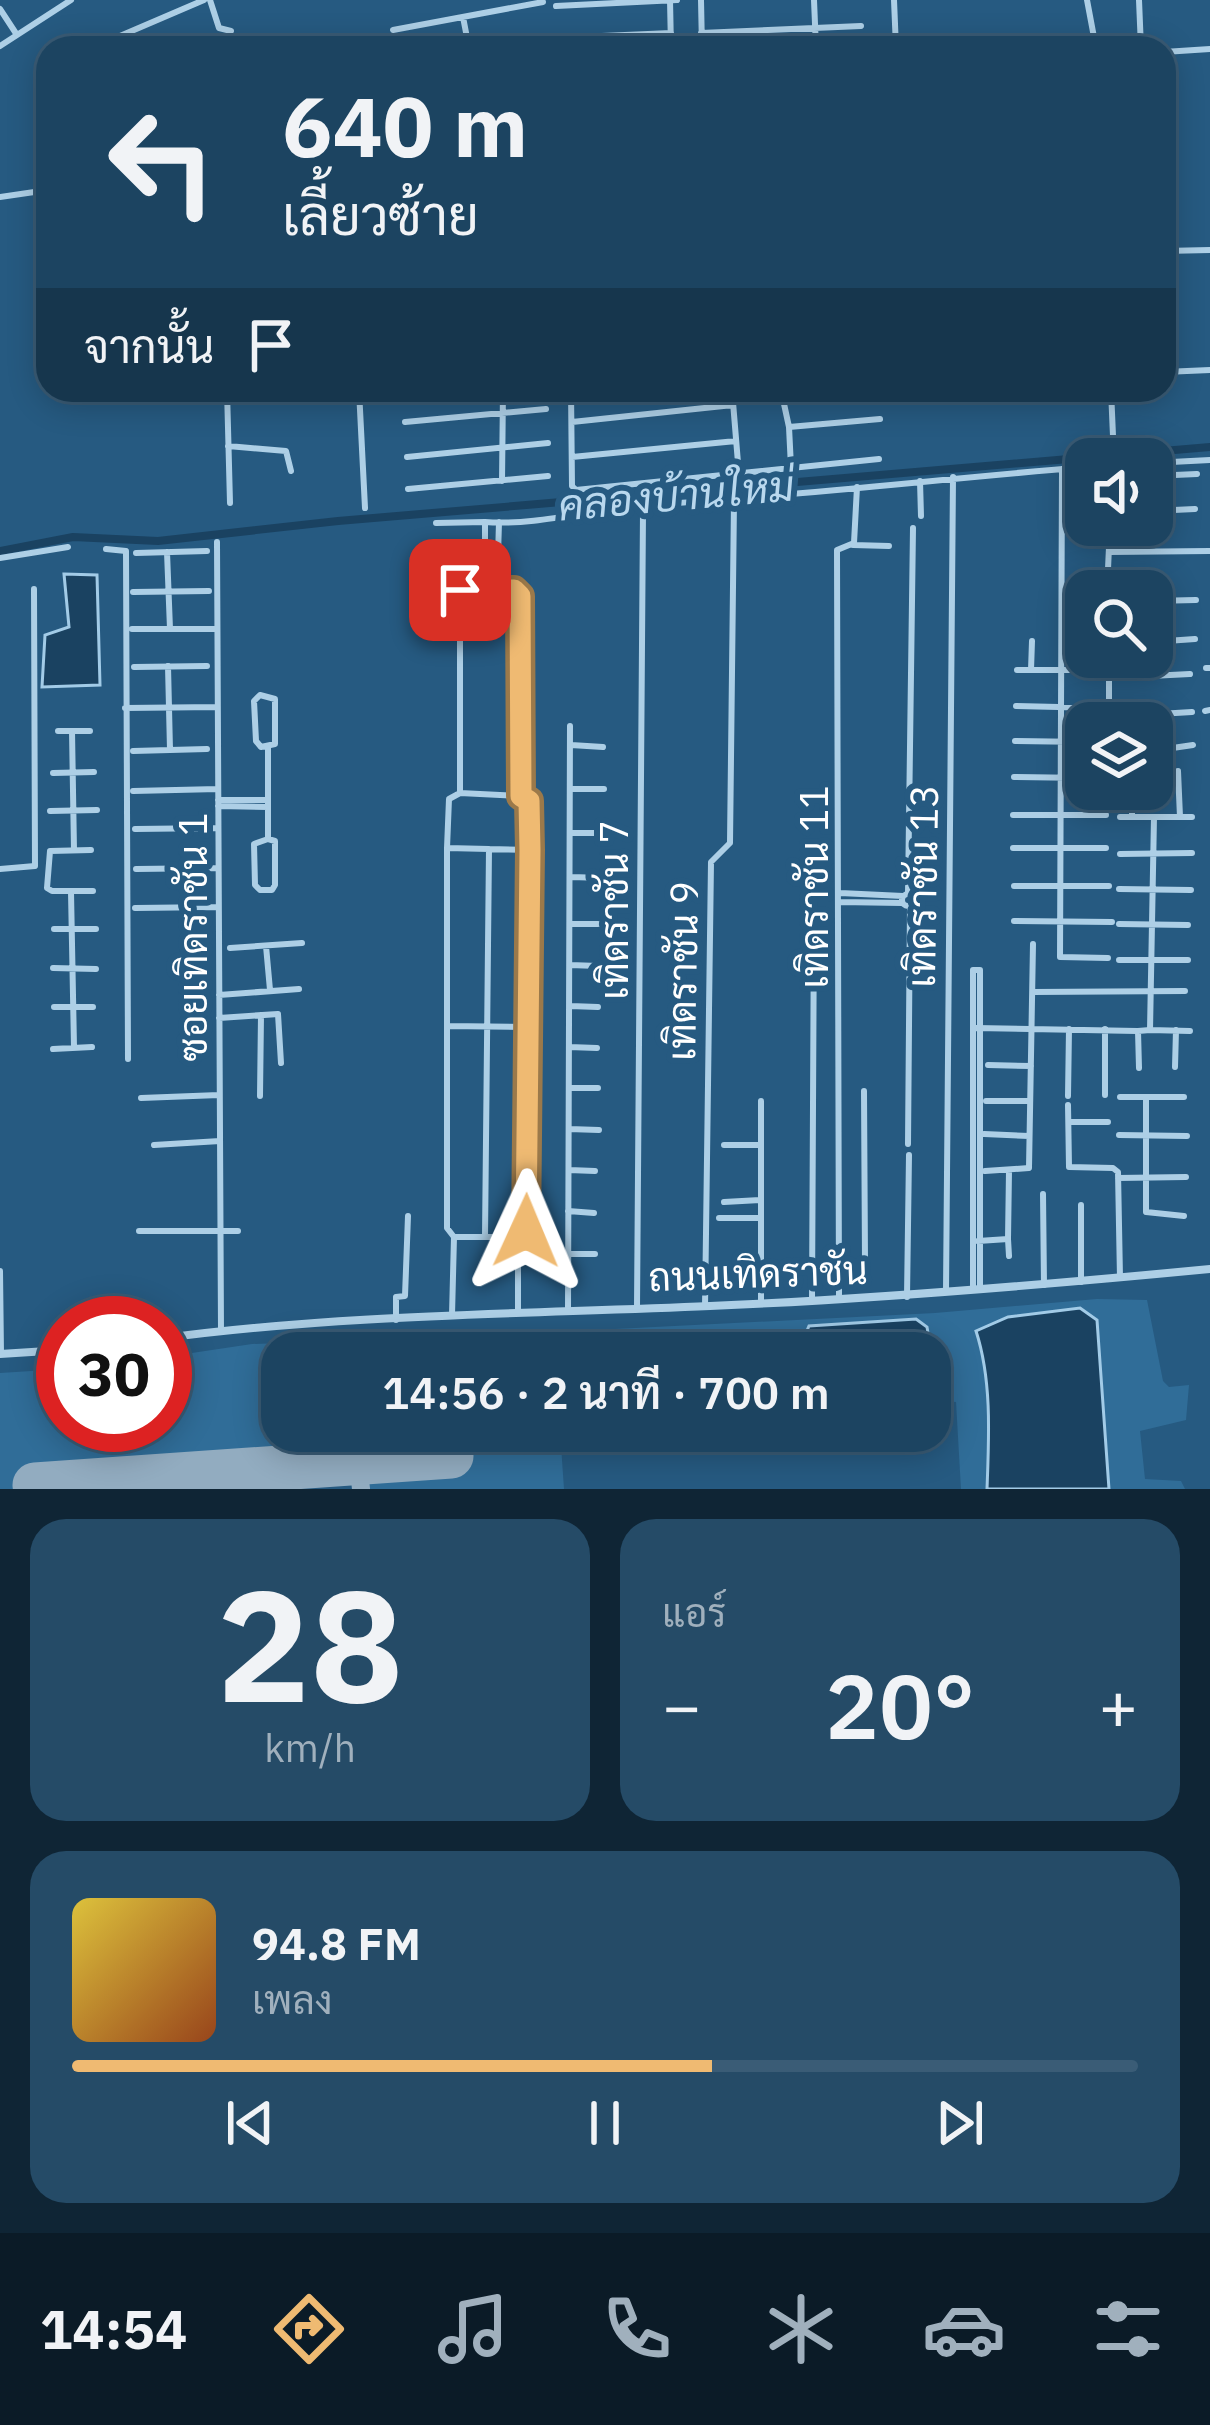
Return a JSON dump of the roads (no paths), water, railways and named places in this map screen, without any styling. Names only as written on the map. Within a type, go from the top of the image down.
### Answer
[{"type":"street","points":[[48,0],[55,10]]},
{"type":"street","points":[[0,46],[71,0]]},
{"type":"street","points":[[121,36],[207,0],[219,28],[231,32]]},
{"type":"street","points":[[556,6],[673,0],[671,33],[602,36]]},
{"type":"street","points":[[700,0],[701,36]]},
{"type":"street","points":[[814,0],[815,36]]},
{"type":"street","points":[[895,0],[896,36]]},
{"type":"street","points":[[1088,0],[1094,36]]},
{"type":"street","points":[[1139,0],[1140,36]]},
{"type":"street","points":[[393,30],[543,2]]},
{"type":"street","points":[[0,9],[17,35]]},
{"type":"street","points":[[463,16],[467,36]]},
{"type":"street","points":[[701,33],[861,26]]},
{"type":"street","points":[[1176,51],[1210,50]]},
{"type":"street","points":[[0,197],[36,192]]},
{"type":"street","points":[[1176,251],[1210,250]]},
{"type":"street","points":[[1176,371],[1210,370]]},
{"type":"street","points":[[226,402],[230,503]]},
{"type":"street","points":[[360,402],[365,508]]},
{"type":"street","points":[[502,402],[502,481]]},
{"type":"street","points":[[573,402],[572,486],[576,490],[879,459]]},
{"type":"street","points":[[733,402],[740,475]]},
{"type":"street","points":[[784,402],[791,467]]},
{"type":"street","points":[[1112,402],[1114,438]]},
{"type":"street","points":[[572,422],[733,405]]},
{"type":"street","points":[[405,422],[546,410]]},
{"type":"street","points":[[789,427],[880,419]]},
{"type":"street","points":[[572,457],[736,441]]},
{"type":"street","points":[[407,457],[548,443]]},
{"type":"street","points":[[228,446],[286,451],[291,471]]},
{"type":"street","points":[[1173,462],[1210,460]]},
{"type":"street","points":[[1062,469],[1060,957],[1108,958]]},
{"type":"street","points":[[436,523],[499,523],[645,505],[734,501],[1065,469]]},
{"type":"street","points":[[1173,475],[1197,474]]},
{"type":"street","points":[[408,489],[548,476]]},
{"type":"street","name":"เทิดราชัน 13","points":[[946,1294],[953,478]]},
{"type":"street","points":[[920,481],[921,516]]},
{"type":"street","points":[[853,545],[857,487]]},
{"type":"street","name":"เทิดราชัน 9","points":[[705,1306],[711,862],[730,843],[734,501]]},
{"type":"street","points":[[1173,510],[1195,509]]},
{"type":"street","name":"เทิดราชัน 7","points":[[637,1308],[643,512]]},
{"type":"street","points":[[484,590],[485,522]]},
{"type":"street","points":[[497,590],[499,523]]},
{"type":"street","points":[[908,1144],[906,899],[913,528]]},
{"type":"street","name":"ซอยเทิดราชัน 1","points":[[217,542],[220,1331]]},
{"type":"street","points":[[821,551],[853,545],[889,546]]},
{"type":"street","points":[[1108,546],[1108,570]]},
{"type":"street","points":[[0,559],[68,547]]},
{"type":"street","points":[[106,549],[126,550],[128,1058]]},
{"type":"street","points":[[136,553],[207,551]]},
{"type":"street","name":"เทิดราชัน 11","points":[[837,551],[839,1300]]},
{"type":"street","points":[[1108,552],[1210,551]]},
{"type":"street","points":[[167,552],[170,629]]},
{"type":"street","points":[[34,590],[34,866]]},
{"type":"street","points":[[438,590],[514,590],[520,596],[521,796]]},
{"type":"street","points":[[460,590],[460,793]]},
{"type":"street","points":[[133,592],[209,591]]},
{"type":"street","points":[[1173,601],[1196,600]]},
{"type":"street","points":[[132,629],[217,629]]},
{"type":"street","points":[[1173,641],[1195,639]]},
{"type":"street","points":[[1031,670],[1032,641]]},
{"type":"street","points":[[168,666],[170,750]]},
{"type":"street","points":[[134,667],[207,666]]},
{"type":"street","points":[[1017,670],[1065,670]]},
{"type":"street","points":[[1173,675],[1190,674]]},
{"type":"street","points":[[1110,702],[1111,678]]},
{"type":"street","points":[[260,695],[275,699],[275,744],[268,748],[257,746],[256,741],[254,700],[260,695]]},
{"type":"street","points":[[1016,706],[1065,707]]},
{"type":"street","points":[[124,708],[218,707]]},
{"type":"street","points":[[1173,714],[1192,712]]},
{"type":"street","points":[[568,1311],[570,726]]},
{"type":"street","points":[[58,731],[90,730]]},
{"type":"street","points":[[72,731],[74,850]]},
{"type":"street","points":[[1015,741],[1065,742]]},
{"type":"street","points":[[570,745],[603,747]]},
{"type":"street","points":[[1173,748],[1193,745]]},
{"type":"street","points":[[268,748],[268,839]]},
{"type":"street","points":[[133,751],[207,749]]},
{"type":"street","points":[[1178,771],[1180,817]]},
{"type":"street","points":[[53,773],[94,772]]},
{"type":"street","points":[[1014,777],[1065,777]]},
{"type":"street","points":[[133,791],[218,789]]},
{"type":"street","points":[[570,789],[604,789]]},
{"type":"street","points":[[452,1317],[454,1237],[447,1228],[449,800],[460,793],[521,796],[529,801],[530,850],[526,1231],[518,1237],[454,1237]]},
{"type":"street","points":[[218,803],[268,804]]},
{"type":"street","points":[[50,811],[97,810]]},
{"type":"street","points":[[1132,810],[1132,817]]},
{"type":"street","points":[[1013,814],[1106,815]]},
{"type":"street","points":[[1120,817],[1192,817]]},
{"type":"street","points":[[1150,1030],[1154,817]]},
{"type":"street","points":[[135,830],[218,828]]},
{"type":"street","points":[[571,833],[600,833]]},
{"type":"street","points":[[268,839],[275,841],[275,885],[272,890],[260,890],[254,885],[254,844],[268,839]]},
{"type":"street","points":[[447,848],[530,850]]},
{"type":"street","points":[[1013,848],[1106,848]]},
{"type":"street","points":[[485,1237],[489,849]]},
{"type":"street","points":[[92,850],[50,851],[47,867],[49,890],[93,892]]},
{"type":"street","points":[[1120,854],[1192,853]]},
{"type":"street","points":[[0,869],[47,867]]},
{"type":"street","points":[[136,869],[218,868]]},
{"type":"street","points":[[570,878],[604,878]]},
{"type":"street","points":[[1014,886],[1109,886]]},
{"type":"street","points":[[1119,889],[1191,890]]},
{"type":"street","points":[[71,892],[74,1047]]},
{"type":"street","points":[[839,898],[906,899]]},
{"type":"street","points":[[135,908],[218,907]]},
{"type":"street","points":[[812,1301],[814,913]]},
{"type":"street","points":[[1014,921],[1188,925]]},
{"type":"street","points":[[570,924],[598,924]]},
{"type":"street","points":[[54,928],[96,929]]},
{"type":"street","points":[[230,948],[302,944]]},
{"type":"street","points":[[985,1171],[1029,1168],[1033,944]]},
{"type":"street","points":[[266,946],[270,991]]},
{"type":"street","points":[[1119,960],[1188,960]]},
{"type":"street","points":[[570,965],[598,966]]},
{"type":"street","points":[[53,968],[95,969]]},
{"type":"street","points":[[976,1028],[980,970],[974,970],[976,1292]]},
{"type":"street","points":[[219,995],[299,989]]},
{"type":"street","points":[[1033,992],[1185,991]]},
{"type":"street","points":[[54,1006],[94,1007]]},
{"type":"street","points":[[570,1006],[598,1007]]},
{"type":"street","points":[[219,1018],[278,1014],[281,1063]]},
{"type":"street","points":[[260,1096],[261,1015]]},
{"type":"street","points":[[447,1026],[528,1027]]},
{"type":"street","points":[[976,1028],[1190,1030]]},
{"type":"street","points":[[1070,1029],[1069,1167],[1113,1168],[1118,1178],[1120,1278]]},
{"type":"street","points":[[1105,1029],[1105,1095]]},
{"type":"street","points":[[1175,1067],[1176,1030]]},
{"type":"street","points":[[1138,1031],[1138,1068]]},
{"type":"street","points":[[53,1048],[92,1047]]},
{"type":"street","points":[[569,1047],[597,1048]]},
{"type":"street","points":[[988,1065],[1031,1066]]},
{"type":"street","points":[[569,1088],[598,1088]]},
{"type":"street","points":[[864,1091],[865,1262]]},
{"type":"street","points":[[142,1098],[220,1095]]},
{"type":"street","points":[[1120,1097],[1184,1097]]},
{"type":"street","points":[[1146,1097],[1145,1212],[1184,1216]]},
{"type":"street","points":[[986,1101],[1030,1102]]},
{"type":"street","points":[[761,1102],[761,1304]]},
{"type":"street","points":[[1068,1122],[1108,1122]]},
{"type":"street","points":[[569,1129],[599,1130]]},
{"type":"street","points":[[984,1134],[1030,1136]]},
{"type":"street","points":[[1119,1135],[1186,1136]]},
{"type":"street","points":[[154,1145],[220,1141]]},
{"type":"street","points":[[724,1145],[761,1145]]},
{"type":"street","points":[[907,1297],[909,1155]]},
{"type":"street","points":[[568,1170],[595,1171]]},
{"type":"street","points":[[1009,1172],[1009,1256]]},
{"type":"street","points":[[1118,1178],[1186,1178]]},
{"type":"street","points":[[1043,1193],[1044,1285]]},
{"type":"street","points":[[724,1202],[760,1200]]},
{"type":"street","points":[[1081,1205],[1081,1282]]},
{"type":"street","points":[[568,1211],[594,1213]]},
{"type":"street","points":[[396,1320],[396,1297],[405,1297],[408,1216]]},
{"type":"street","points":[[719,1218],[760,1218]]},
{"type":"street","points":[[140,1231],[238,1231]]},
{"type":"street","points":[[518,1237],[518,1313]]},
{"type":"street","points":[[975,1241],[1008,1239]]},
{"type":"street","points":[[568,1254],[595,1254]]},
{"type":"street","name":"ถนนเทิดราชัน","points":[[192,1335],[518,1313],[907,1297],[1210,1269]]},
{"type":"street","points":[[0,1270],[0,1354],[36,1352]]},
{"type":"waterway","name":"คลองบ้านใหม่","points":[[0,551],[73,537],[158,541],[338,521],[1210,447]]}]
